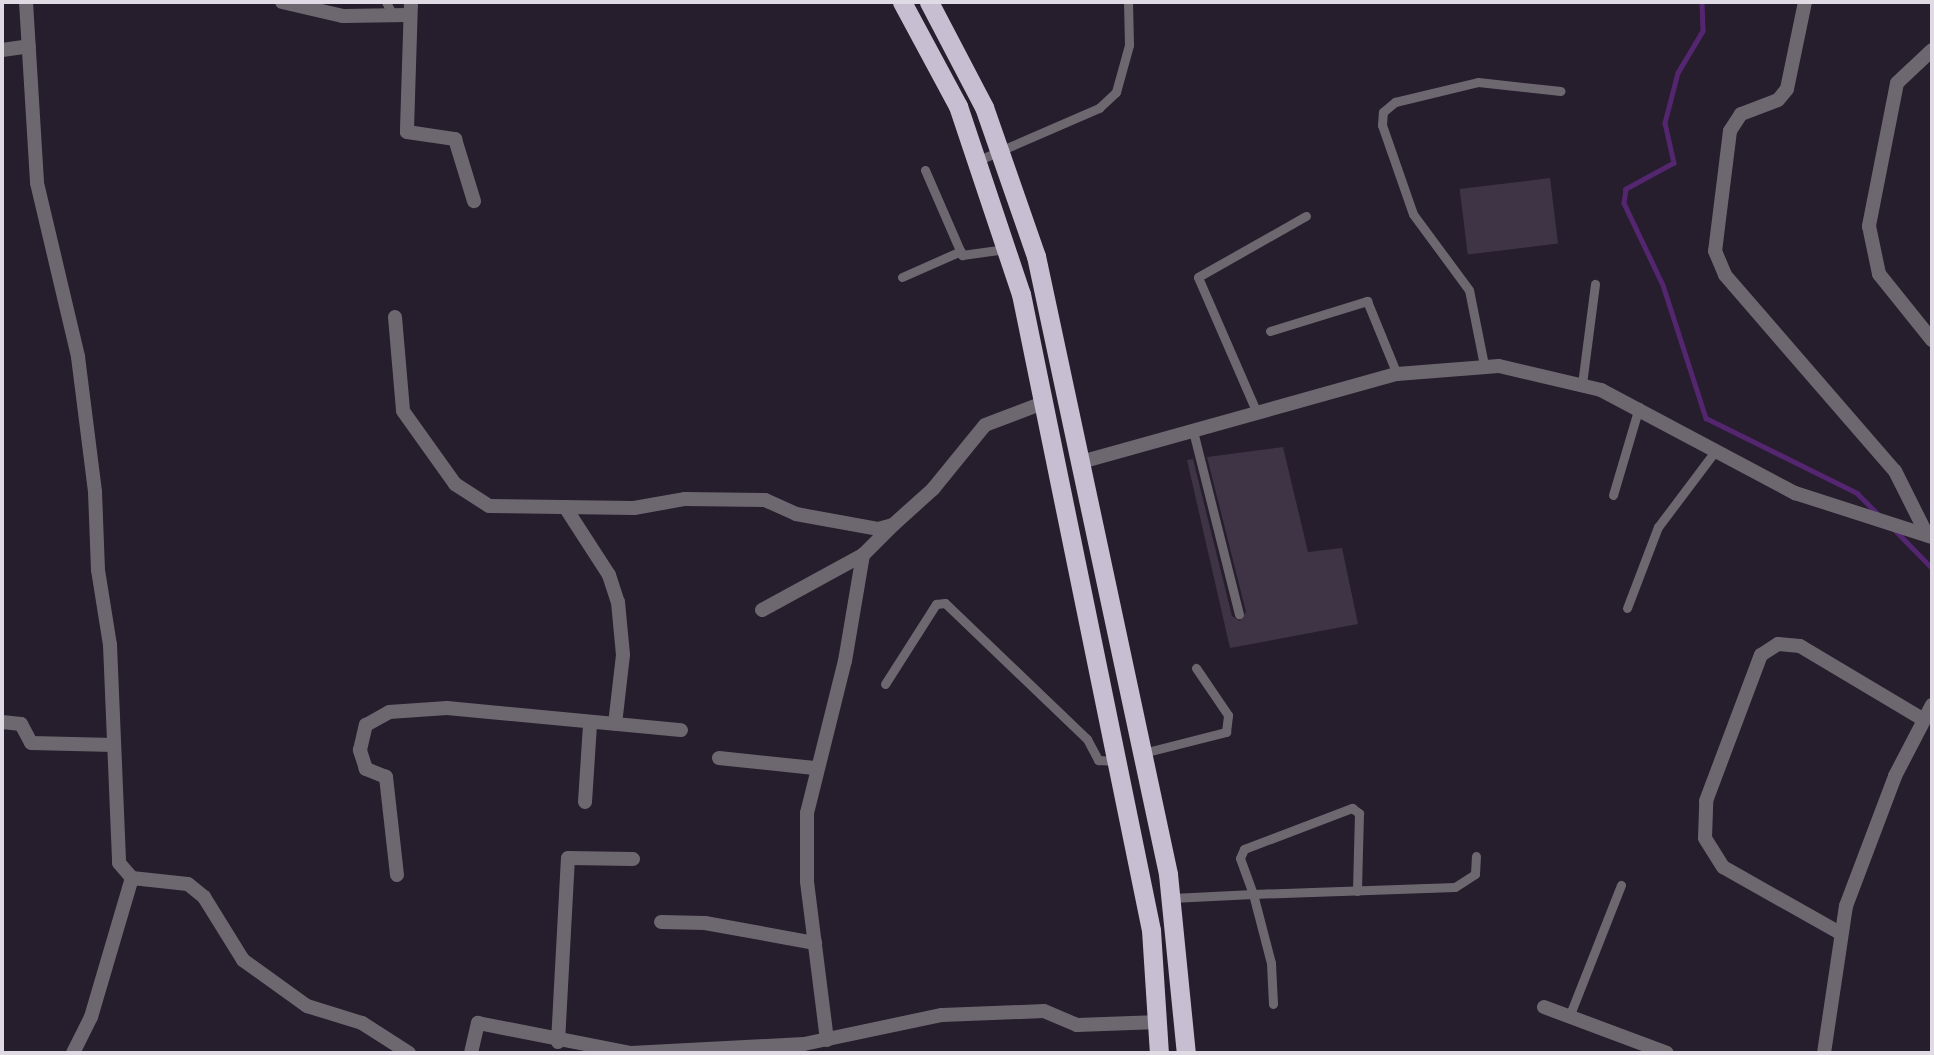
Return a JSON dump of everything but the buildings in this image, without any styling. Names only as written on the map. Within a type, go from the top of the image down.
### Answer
[{"type":"highway","points":[[902,2],[979,160],[1008,248],[1043,403],[1151,930],[1159,1053]]},
{"type":"highway","points":[[929,2],[1003,152],[1036,256],[1172,898],[1177,928],[1185,1053]]},
{"type":"highway","points":[[1117,760],[1143,752]]},
{"type":"highway","points":[[1151,930],[1177,928]]},
{"type":"street","points":[[26,2],[37,183],[78,357],[95,492],[114,744],[119,863],[132,878],[188,884],[204,897],[243,960],[307,1006],[362,1023],[409,1053]]},
{"type":"street","points":[[282,2],[343,16],[399,8],[407,132],[455,139],[474,201]]},
{"type":"street","points":[[1805,2],[1787,89],[1778,100],[1741,114],[1730,131],[1715,251],[1725,275],[1895,471],[1929,536]]},
{"type":"street","points":[[2,50],[29,46]]},
{"type":"street","points":[[1932,50],[1907,69],[1893,93],[1869,226],[1879,274],[1932,340]]},
{"type":"street","points":[[395,317],[403,411],[455,484],[489,506],[565,507],[765,499],[796,514],[878,529],[893,525]]},
{"type":"street","points":[[1081,462],[1397,374],[1484,365],[1582,384],[1639,405],[1796,493],[1875,521],[1929,536]]},
{"type":"street","points":[[762,610],[863,555],[964,456],[985,425],[1043,403]]},
{"type":"street","points":[[565,507],[609,575],[618,602],[623,655],[614,724]]},
{"type":"street","points":[[827,1040],[807,881],[814,768],[845,661],[863,555]]},
{"type":"street","points":[[1840,933],[1723,867],[1705,838],[1706,802],[1762,654],[1779,644],[1800,646],[1924,720]]},
{"type":"street","points":[[1824,1053],[1840,933],[1879,816],[1932,705]]},
{"type":"street","points":[[397,875],[386,777],[366,769],[360,750],[366,725],[389,712],[447,708],[590,725],[614,724],[681,730]]},
{"type":"street","points":[[2,722],[21,724],[31,743],[114,744]]},
{"type":"street","points":[[585,802],[590,725]]},
{"type":"street","points":[[719,758],[814,768]]},
{"type":"street","points":[[558,1042],[568,858],[633,859]]},
{"type":"street","points":[[73,1053],[91,1017],[132,878]]},
{"type":"street","points":[[661,922],[705,923],[815,943]]},
{"type":"street","points":[[1544,1007],[1667,1053]]},
{"type":"street","points":[[471,1053],[478,1023],[558,1042],[631,1053],[802,1049],[827,1040],[942,1015],[1044,1011],[1077,1025],[1159,1022]]},
{"type":"lane","points":[[979,160],[1003,152],[1099,108],[1116,92],[1129,45],[1128,2]]},
{"type":"lane","points":[[1484,365],[1469,290],[1413,214],[1382,125],[1383,112],[1395,102],[1478,82],[1561,91]]},
{"type":"lane","points":[[925,170],[966,258],[1008,248]]},
{"type":"lane","points":[[1257,413],[1198,277],[1306,216]]},
{"type":"lane","points":[[902,277],[961,251]]},
{"type":"lane","points":[[1582,384],[1595,284]]},
{"type":"lane","points":[[1270,331],[1367,300],[1397,374]]},
{"type":"lane","points":[[1614,495],[1639,405]]},
{"type":"lane","points":[[1193,431],[1239,614]]},
{"type":"lane","points":[[1627,608],[1658,527],[1716,450]]},
{"type":"lane","points":[[885,684],[936,604],[945,603],[1087,739],[1098,760],[1117,760]]},
{"type":"lane","points":[[1143,752],[1226,732],[1228,715],[1196,668]]},
{"type":"lane","points":[[1273,1004],[1272,964],[1240,858],[1244,849],[1352,808],[1359,813],[1357,891]]},
{"type":"lane","points":[[1172,898],[1455,887],[1475,873],[1476,856]]},
{"type":"lane","points":[[1569,1017],[1621,885]]},
{"type":"waterway","points":[[1702,2],[1703,31],[1678,73],[1665,123],[1674,163],[1626,189],[1624,203],[1663,285],[1706,418],[1857,493],[1879,515]]},
{"type":"waterway","points":[[1896,531],[1932,568]]}]
